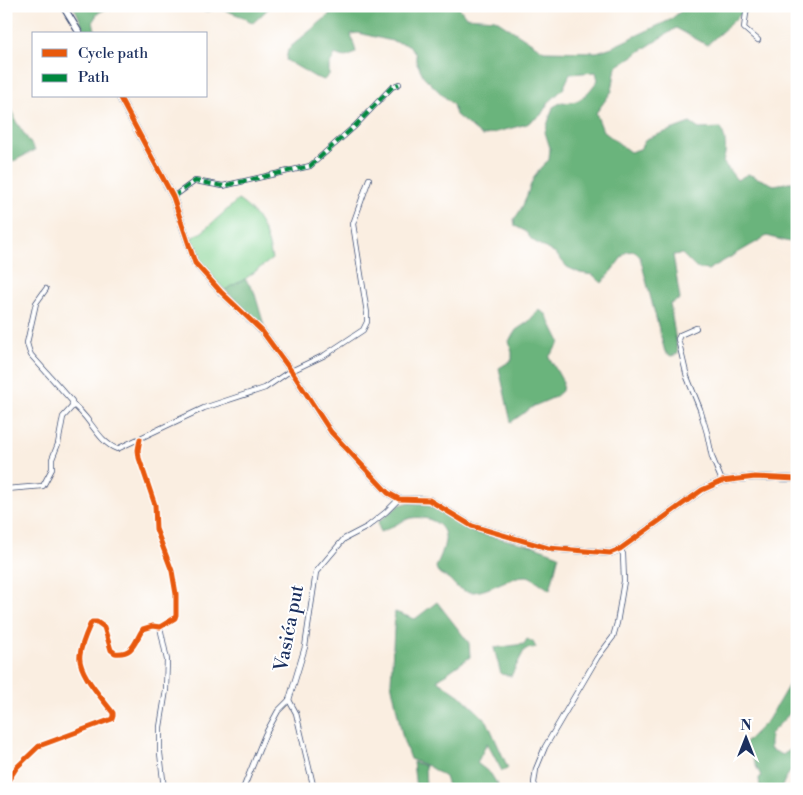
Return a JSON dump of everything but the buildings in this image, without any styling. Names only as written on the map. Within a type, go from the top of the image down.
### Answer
[{"type":"street","points":[[63,6],[79,32]]},
{"type":"street","points":[[747,6],[744,28],[758,40]]},
{"type":"street","points":[[173,197],[195,181],[222,186],[310,166],[356,126],[392,87],[399,84]]},
{"type":"street","points":[[120,98],[173,197],[195,263],[221,292],[262,331],[292,372],[330,432],[388,493],[399,499],[429,500],[472,526],[548,548],[610,553],[620,549],[702,490],[722,481],[755,477],[797,479]]},
{"type":"street","points":[[46,289],[36,302],[27,343],[31,355],[108,444],[117,449],[123,448],[204,408],[265,388],[287,373],[325,355],[363,330],[366,326],[367,313],[353,224],[369,179]]},
{"type":"street","points":[[696,328],[680,335],[678,339],[687,377],[700,409],[712,457],[722,481]]},
{"type":"street","points":[[6,489],[43,486],[52,469],[52,459],[58,444],[63,417],[72,407],[72,404]]},
{"type":"street","points":[[6,784],[17,767],[39,746],[112,718],[113,713],[81,667],[80,654],[92,622],[96,622],[104,627],[111,650],[118,654],[129,652],[132,649],[143,629],[152,626],[160,627],[175,618],[176,594],[172,571],[156,528],[155,504],[139,458],[140,439]]},
{"type":"street","name":"Vasića put","points":[[243,789],[265,735],[278,711],[289,700],[305,647],[316,572],[344,539],[367,527],[399,499]]},
{"type":"street","points":[[536,789],[534,783],[536,769],[545,748],[597,658],[613,637],[624,581],[623,554],[620,549]]},
{"type":"street","points":[[160,627],[167,660],[166,690],[160,727],[160,753],[164,789]]},
{"type":"street","points":[[289,700],[296,713],[314,789]]},
{"type":"green space","points":[[71,6],[112,6],[98,13],[93,21],[96,32],[85,32],[76,11]]},
{"type":"green space","points":[[195,6],[292,6],[293,8],[270,7],[253,23],[219,8],[205,12]]},
{"type":"green space","points":[[329,6],[458,6],[466,17],[495,19],[544,51],[597,52],[670,20],[687,6],[757,6],[741,14],[707,45],[676,28],[616,67],[612,91],[596,113],[603,131],[630,152],[640,149],[646,139],[690,123],[699,129],[721,128],[725,145],[723,162],[737,180],[748,174],[774,185],[797,181],[797,195],[793,199],[793,208],[797,215],[797,244],[767,236],[708,270],[696,268],[682,254],[673,255],[680,299],[670,304],[678,354],[671,356],[665,352],[640,257],[635,251],[626,252],[602,283],[593,275],[580,273],[567,267],[557,255],[532,240],[525,231],[515,226],[514,219],[523,204],[532,181],[549,160],[550,148],[545,132],[553,107],[562,102],[574,102],[583,97],[598,80],[596,72],[570,74],[563,89],[548,103],[541,115],[527,124],[482,136],[456,115],[453,105],[424,77],[416,61],[416,55],[409,45],[358,33],[351,34],[356,52],[346,57],[335,54],[329,66],[329,75],[324,80],[315,77],[286,60],[288,49],[329,15]]},
{"type":"green space","points":[[6,96],[8,96],[15,120],[35,150],[6,165]]},
{"type":"green space","points":[[238,200],[257,218],[268,241],[272,259],[245,279],[225,290],[203,267],[191,238],[202,232]]},
{"type":"green space","points":[[245,279],[254,291],[264,325],[261,325],[225,290]]},
{"type":"green space","points":[[539,310],[546,314],[560,342],[549,357],[563,382],[562,391],[555,397],[534,406],[511,422],[499,368],[512,360],[509,341],[516,330],[528,322]]},
{"type":"green space","points":[[407,503],[423,504],[435,508],[472,532],[534,546],[559,555],[550,590],[529,576],[518,577],[474,592],[465,591],[457,587],[439,573],[436,567],[445,541],[445,534],[438,524],[425,518],[411,518],[380,532],[378,522],[400,505]]},
{"type":"green space","points":[[437,602],[469,643],[470,657],[437,680],[463,698],[487,721],[508,768],[502,771],[487,743],[477,763],[491,774],[500,789],[449,789],[445,777],[428,766],[410,759],[403,739],[391,682],[395,612],[415,619]]},
{"type":"green space","points":[[527,639],[533,642],[536,648],[525,649],[511,676],[501,674],[494,648],[524,644]]},
{"type":"green space","points":[[797,671],[797,706],[770,734],[770,749],[783,755],[797,742],[797,767],[789,773],[781,789],[760,789],[759,778],[761,776],[745,743],[768,720]]},
{"type":"green space","points":[[413,762],[425,766],[426,789],[416,789]]},
{"type":"marked path","points":[[173,197],[195,181],[223,186],[310,166],[355,126],[392,87],[399,84]]},
{"type":"cycle path","points":[[120,98],[173,197],[195,263],[221,292],[262,331],[292,372],[331,432],[388,493],[399,499],[429,500],[472,526],[548,548],[610,553],[620,549],[702,490],[722,481],[755,477],[797,479]]},
{"type":"cycle path","points":[[6,784],[17,767],[39,746],[112,719],[113,713],[86,677],[80,662],[83,643],[92,622],[97,622],[104,627],[111,650],[115,653],[121,653],[133,647],[143,629],[153,626],[160,627],[175,618],[176,594],[172,571],[156,529],[155,505],[139,458],[140,439]]}]
